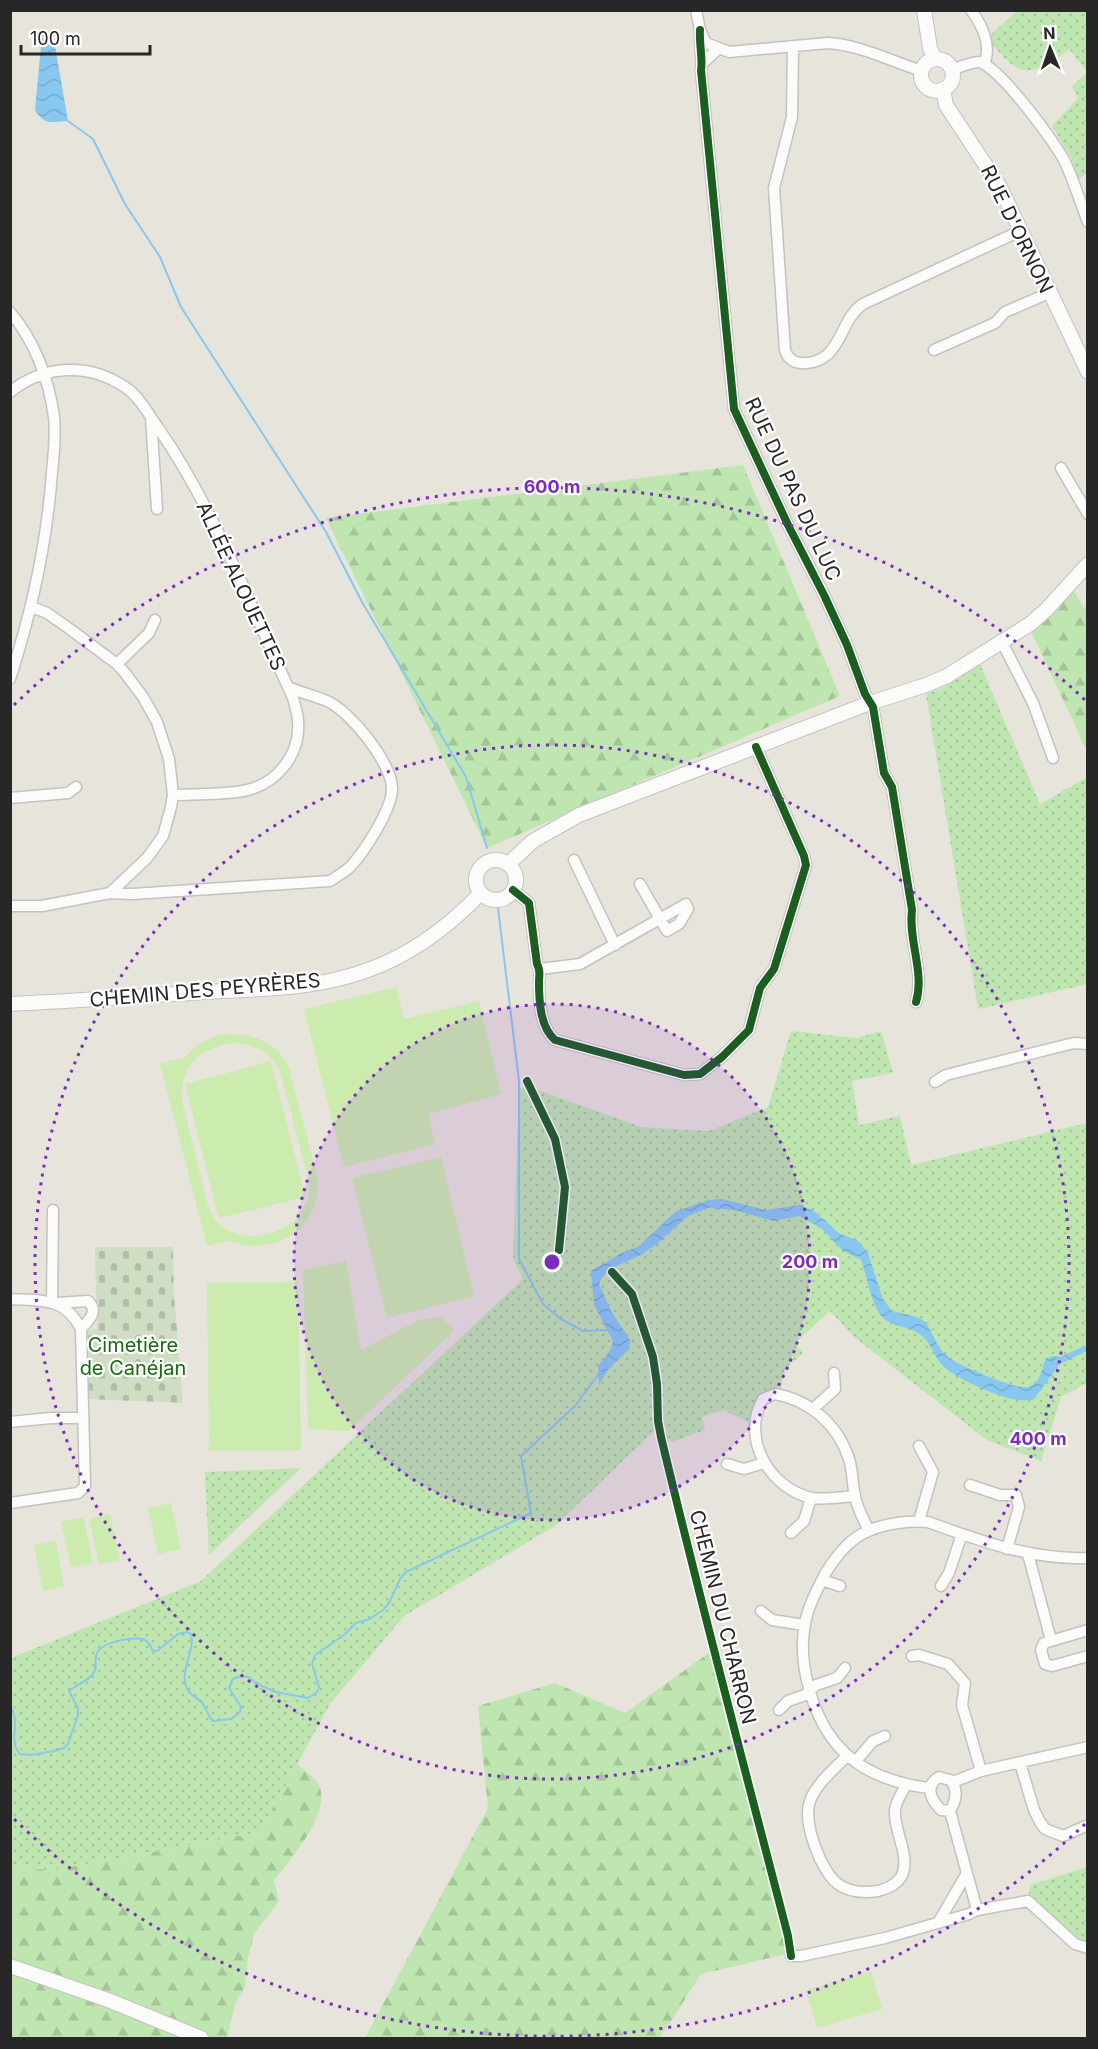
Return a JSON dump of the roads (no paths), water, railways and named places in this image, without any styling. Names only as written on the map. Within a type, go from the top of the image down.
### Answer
[{"type":"street","name":"RUE DU PAS DU LUC","points":[[696,10],[700,30],[702,81],[734,409],[824,595],[847,645],[865,694],[871,703],[884,773],[892,787],[912,910],[910,925],[920,990],[916,1002]]},
{"type":"street","points":[[924,10],[930,48],[935,59]]},
{"type":"street","points":[[971,10],[981,23],[984,34],[987,57],[984,64]]},
{"type":"street","points":[[700,30],[706,43],[729,52],[828,43],[842,44],[922,71]]},
{"type":"street","points":[[793,47],[792,117],[774,188],[785,350],[792,362],[802,364],[822,359],[829,353],[853,312],[863,304],[1020,231]]},
{"type":"street","points":[[702,64],[719,48]]},
{"type":"street","points":[[935,59],[944,60],[952,70],[951,82],[942,89],[933,90],[925,85],[922,71],[926,63],[935,59]]},
{"type":"street","points":[[952,70],[976,62],[984,64],[1012,90],[1048,134],[1064,160],[1088,222]]},
{"type":"street","name":"RUE D'ORNON","points":[[942,89],[946,105],[990,171],[1088,372]]},
{"type":"street","points":[[934,350],[995,323],[1005,312],[1049,293]]},
{"type":"street","points":[[10,312],[31,343],[44,372],[54,418],[54,445],[45,539],[32,607],[15,647],[10,679]]},
{"type":"street","name":"ALLÉE ALOUETTES","points":[[44,372],[58,369],[97,374],[126,387],[151,417],[177,455],[203,501],[293,698],[298,722],[296,746],[286,766],[268,782],[244,791],[172,795]]},
{"type":"street","points":[[10,392],[44,372]]},
{"type":"street","points":[[151,417],[157,509]]},
{"type":"street","points":[[1061,468],[1088,514]]},
{"type":"street","points":[[508,864],[533,842],[579,815],[947,676],[1002,642],[1046,610],[1088,564]]},
{"type":"street","points":[[32,607],[47,613],[117,664],[143,697],[157,722],[169,759],[172,795],[163,836],[147,858],[110,893]]},
{"type":"street","points":[[117,664],[149,633],[155,620]]},
{"type":"street","points":[[1002,642],[1033,703],[1053,758]]},
{"type":"street","points":[[10,906],[42,906],[110,893],[133,894],[330,881],[347,870],[363,852],[384,814],[391,797],[390,778],[373,746],[344,712],[327,701],[288,687]]},
{"type":"street","points":[[513,890],[529,903],[537,964],[540,969],[543,1021],[546,1030],[555,1040],[689,1076],[700,1074],[722,1058],[746,1035],[760,988],[774,969],[806,865],[756,747]]},
{"type":"street","points":[[10,798],[68,793],[76,787]]},
{"type":"street","points":[[496,859],[508,864],[516,879],[513,890],[509,895],[498,900],[486,898],[480,894],[475,882],[476,874],[484,863],[496,859]]},
{"type":"street","points":[[574,860],[615,945]]},
{"type":"street","points":[[540,969],[580,964],[660,919],[640,884]]},
{"type":"street","name":"CHEMIN DES PEYRÈRES","points":[[10,1004],[244,990],[329,981],[368,970],[418,946],[444,928],[480,894]]},
{"type":"street","points":[[935,1082],[946,1075],[1074,1043],[1088,1044]]},
{"type":"street","points":[[52,1209],[54,1302]]},
{"type":"street","points":[[10,1299],[54,1302],[88,1301],[94,1309],[93,1315],[81,1329]]},
{"type":"street","points":[[10,1503],[78,1493],[86,1486],[82,1418],[81,1329],[75,1318],[54,1302]]},
{"type":"street","points":[[813,1409],[835,1389],[834,1373]]},
{"type":"street","points":[[855,1496],[811,1497],[782,1482],[764,1464],[756,1434],[758,1411],[763,1399],[768,1395],[780,1395],[813,1409],[831,1426],[851,1467],[855,1496],[869,1531]]},
{"type":"street","points":[[10,1422],[82,1418]]},
{"type":"street","points":[[919,1446],[933,1472],[919,1521]]},
{"type":"street","points":[[727,1464],[744,1469],[764,1464]]},
{"type":"street","points":[[970,1485],[1000,1495],[1016,1495],[1019,1507],[1007,1549]]},
{"type":"street","points":[[791,1533],[804,1521],[811,1497]]},
{"type":"street","points":[[929,1788],[906,1785],[872,1772],[851,1758],[829,1736],[821,1723],[804,1662],[804,1625],[817,1587],[830,1566],[852,1541],[869,1531],[919,1521],[1028,1554],[1066,1559],[1087,1558]]},
{"type":"street","points":[[941,1586],[949,1573],[962,1534]]},
{"type":"street","points":[[1028,1554],[1051,1640]]},
{"type":"street","points":[[822,1580],[840,1586]]},
{"type":"street","points":[[761,1611],[772,1620],[804,1625]]},
{"type":"street","points":[[1088,1630],[1051,1640],[1044,1643],[1041,1650],[1045,1664],[1052,1666],[1088,1656]]},
{"type":"street","points":[[912,1656],[919,1655],[948,1664],[965,1683],[962,1704],[981,1771]]},
{"type":"street","points":[[778,1710],[788,1701],[805,1695],[816,1685],[837,1678],[845,1668]]},
{"type":"street","points":[[885,1736],[873,1741],[851,1758],[814,1792],[808,1803],[814,1842],[826,1870],[843,1888],[858,1891],[878,1890],[895,1884],[901,1876],[904,1860],[895,1810],[906,1785]]},
{"type":"street","points":[[953,1782],[981,1771],[1088,1747]]},
{"type":"street","points":[[1020,1763],[1034,1810],[1045,1830],[1064,1836],[1088,1825]]},
{"type":"street","points":[[929,1788],[939,1777],[953,1782],[956,1796],[950,1811],[977,1910]]},
{"type":"street","points":[[929,1788],[937,1806],[941,1810],[950,1811]]},
{"type":"street","points":[[938,1923],[967,1873]]},
{"type":"street","points":[[791,1956],[801,1956],[885,1938],[977,1910],[1028,1901],[1074,1944],[1088,1948]]},
{"type":"street","points":[[10,1966],[108,2000],[201,2038]]},
{"type":"water","points":[[52,29],[68,121],[45,121],[35,110],[42,35]]},
{"type":"water","points":[[723,1199],[765,1210],[800,1205],[814,1211],[839,1233],[858,1241],[868,1253],[882,1297],[891,1310],[922,1319],[944,1353],[954,1361],[975,1371],[1013,1385],[1029,1387],[1038,1379],[1045,1360],[1052,1356],[1060,1357],[1087,1345],[1087,1351],[1060,1364],[1034,1399],[1014,1399],[1001,1396],[951,1372],[938,1360],[926,1340],[918,1333],[883,1318],[873,1301],[861,1260],[842,1250],[821,1228],[799,1216],[773,1221],[735,1210],[708,1208],[688,1216],[641,1255],[603,1275],[599,1284],[611,1311],[630,1340],[629,1349],[607,1371],[599,1385],[598,1366],[610,1351],[613,1341],[594,1305],[591,1271],[639,1246],[675,1212],[708,1200]]},
{"type":"waterway","points":[[68,121],[93,139],[125,204],[160,257],[181,307],[326,532],[362,602],[466,777],[487,848]]},
{"type":"waterway","points":[[498,908],[519,1081],[519,1259],[543,1304],[561,1319],[583,1331],[609,1330],[608,1328]]},
{"type":"waterway","points":[[10,1705],[15,1719],[16,1749],[20,1754],[31,1755],[64,1748],[68,1744],[78,1715],[78,1708],[69,1691],[87,1680],[94,1672],[96,1656],[100,1649],[119,1641],[140,1639],[148,1642],[153,1651],[157,1651],[178,1634],[187,1632],[191,1634],[192,1641],[185,1671],[186,1686],[190,1693],[203,1704],[213,1721],[231,1719],[240,1712],[241,1707],[229,1688],[233,1679],[241,1676],[248,1677],[276,1692],[308,1698],[317,1692],[319,1687],[312,1664],[315,1655],[344,1635],[356,1623],[370,1619],[383,1610],[406,1572],[531,1513],[521,1456],[575,1406],[600,1372]]},
{"type":"park label","name":"Cimetière de Canéjan","points":[[133,1356]]}]
